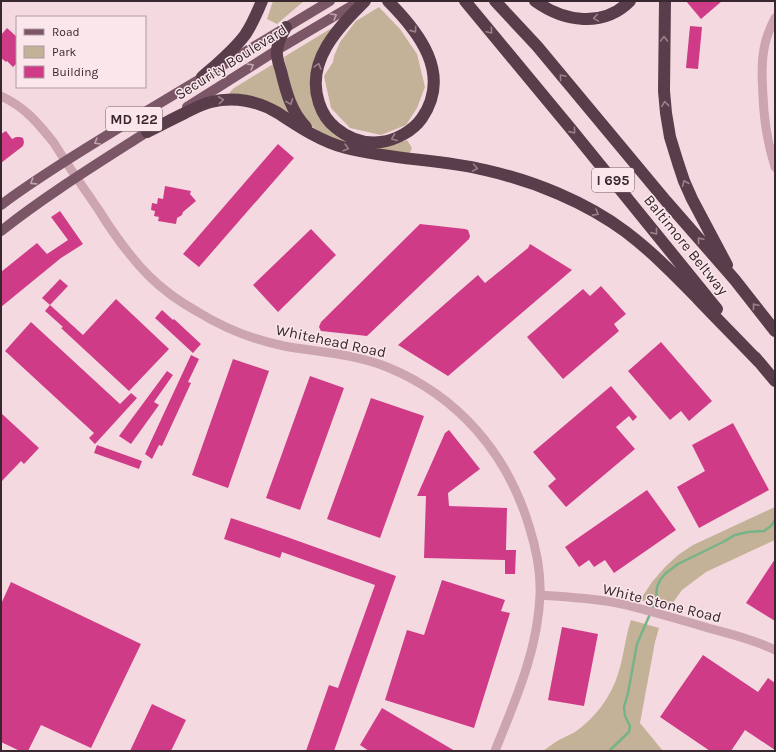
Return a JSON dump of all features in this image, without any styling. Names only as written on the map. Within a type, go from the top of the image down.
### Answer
[{"type":"highway","points":[[202,77],[235,47],[254,19],[262,1]]},
{"type":"highway","points":[[365,1],[342,24],[325,49],[318,64],[315,87],[320,108],[326,117],[343,134],[354,139],[367,142],[380,142],[403,134],[420,121],[431,101],[434,88],[433,75],[429,59],[424,48],[411,26],[388,1]]},
{"type":"highway","name":"Baltimore Beltway","points":[[465,1],[571,129],[775,381]]},
{"type":"highway","name":"Baltimore Beltway","points":[[495,1],[542,52],[666,201],[735,280],[775,331]]},
{"type":"highway","points":[[535,1],[560,14],[585,20],[607,16],[616,12],[630,1]]},
{"type":"highway","points":[[664,1],[664,91],[670,137],[692,199],[735,280]]},
{"type":"highway","points":[[286,27],[279,39],[277,58],[290,103],[295,113],[311,133]]},
{"type":"highway","points":[[147,132],[209,102],[221,99],[250,101],[264,106],[326,141],[342,147],[360,152],[484,169],[510,176],[549,190],[602,216],[625,232],[663,263],[759,362]]},
{"type":"main road","name":"Security Boulevard","points":[[1,205],[65,161],[330,1]]},
{"type":"main road","name":"Security Boulevard","points":[[1,231],[76,177],[277,50],[360,1]]},
{"type":"street","points":[[775,18],[765,42],[762,58],[766,135],[775,167]]},
{"type":"street","name":"Whitehead Road","points":[[1,96],[12,101],[36,121],[54,143],[116,237],[140,267],[168,292],[197,312],[232,330],[264,341],[344,355],[387,367],[420,384],[442,398],[470,423],[492,449],[514,487],[526,518],[536,552],[540,595],[536,630],[530,658],[517,696],[495,751]]},
{"type":"street","name":"White Stone Road","points":[[540,595],[589,599],[621,604],[745,639],[775,650]]},
{"type":"green space","points":[[273,1],[304,1],[277,24],[267,19]]},
{"type":"green space","points":[[379,7],[400,29],[417,54],[425,87],[417,108],[406,125],[381,135],[350,128],[331,108],[324,76],[333,62],[340,42],[356,21]]},
{"type":"green space","points":[[335,26],[312,70],[334,131],[391,145],[407,140],[412,148],[409,155],[356,147],[324,135],[309,124],[292,95],[284,57]]},
{"type":"green space","points":[[275,63],[292,116],[229,95],[234,88]]},
{"type":"green space","points":[[775,507],[775,540],[706,572],[682,590],[669,608],[640,600],[652,582],[678,555],[693,545]]},
{"type":"green space","points":[[631,620],[659,628],[640,723],[663,751],[543,751],[559,740],[575,732],[596,714],[607,699],[618,674]]},
{"type":"building","points":[[686,1],[722,1],[701,19]]},
{"type":"building","points":[[690,26],[702,27],[698,69],[686,68]]},
{"type":"building","points":[[7,28],[16,36],[16,64],[13,67],[1,58],[1,35]]},
{"type":"building","points":[[6,131],[12,139],[20,137],[23,138],[24,142],[23,146],[1,163],[1,134]]},
{"type":"building","points":[[278,144],[294,158],[199,267],[183,254]]},
{"type":"building","points":[[165,186],[191,191],[190,194],[196,201],[177,218],[176,224],[158,221],[159,217],[154,216],[155,211],[151,210],[152,203],[157,204],[158,198],[163,199]]},
{"type":"building","points":[[60,211],[83,244],[61,258],[1,307],[1,272],[37,243],[47,254],[68,240],[51,217]]},
{"type":"building","points":[[420,224],[465,229],[468,230],[470,236],[469,239],[367,336],[321,331],[319,327],[321,322]]},
{"type":"building","points":[[311,229],[336,255],[278,312],[253,285]]},
{"type":"building","points":[[530,244],[572,270],[448,376],[398,345],[478,275],[485,283],[528,248]]},
{"type":"building","points":[[60,279],[68,286],[50,305],[42,298]]},
{"type":"building","points":[[601,286],[626,314],[614,324],[619,331],[563,379],[527,337],[583,289],[590,296]]},
{"type":"building","points":[[116,299],[169,349],[129,391],[61,328],[63,327],[45,311],[50,305],[83,335]]},
{"type":"building","points":[[162,310],[201,344],[193,353],[155,318]]},
{"type":"building","points":[[31,322],[120,404],[131,393],[137,398],[95,444],[89,438],[94,433],[5,351]]},
{"type":"building","points":[[661,342],[712,401],[689,421],[681,411],[670,420],[628,371]]},
{"type":"building","points":[[191,355],[199,359],[188,382],[191,383],[162,446],[159,445],[152,459],[145,454]]},
{"type":"building","points":[[233,359],[269,371],[228,488],[192,475]]},
{"type":"building","points":[[167,371],[173,375],[154,402],[159,405],[131,444],[119,436]]},
{"type":"building","points":[[310,376],[344,388],[300,510],[266,498]]},
{"type":"building","points":[[611,386],[637,417],[633,421],[629,416],[616,427],[635,449],[566,507],[548,486],[556,479],[533,452]]},
{"type":"building","points":[[371,398],[424,416],[380,538],[327,519]]},
{"type":"building","points":[[1,413],[39,448],[24,464],[21,461],[1,482]]},
{"type":"building","points":[[733,423],[769,490],[699,528],[677,487],[705,471],[692,445]]},
{"type":"building","points":[[449,430],[480,469],[448,493],[449,506],[507,508],[506,550],[516,550],[515,574],[505,574],[505,560],[424,558],[426,496],[417,496],[445,433]]},
{"type":"building","points":[[97,445],[142,461],[139,469],[94,453]]},
{"type":"building","points":[[647,490],[676,530],[614,573],[605,560],[594,567],[589,560],[579,567],[565,547]]},
{"type":"building","points":[[231,518],[396,576],[334,751],[306,751],[329,685],[338,688],[375,585],[282,552],[280,558],[224,539]]},
{"type":"building","points":[[775,559],[775,621],[746,603]]},
{"type":"building","points":[[442,580],[505,600],[501,611],[510,613],[474,728],[385,700],[407,630],[424,635]]},
{"type":"building","points":[[11,582],[141,644],[91,748],[41,725],[28,751],[20,751],[1,742],[1,604]]},
{"type":"building","points":[[562,627],[598,634],[584,706],[548,700]]},
{"type":"building","points":[[703,655],[758,692],[768,678],[775,683],[775,750],[745,730],[731,751],[710,751],[660,717]]},
{"type":"building","points":[[152,704],[186,720],[171,751],[130,751]]},
{"type":"building","points":[[382,708],[455,751],[369,751],[360,745]]},
{"type":"waterway","points":[[652,610],[656,600],[657,587],[660,580],[666,573],[678,564],[735,535],[764,531],[771,526],[775,520]]},
{"type":"waterway","points":[[609,751],[629,732],[630,726],[625,716],[624,707],[637,644],[650,614]]}]
